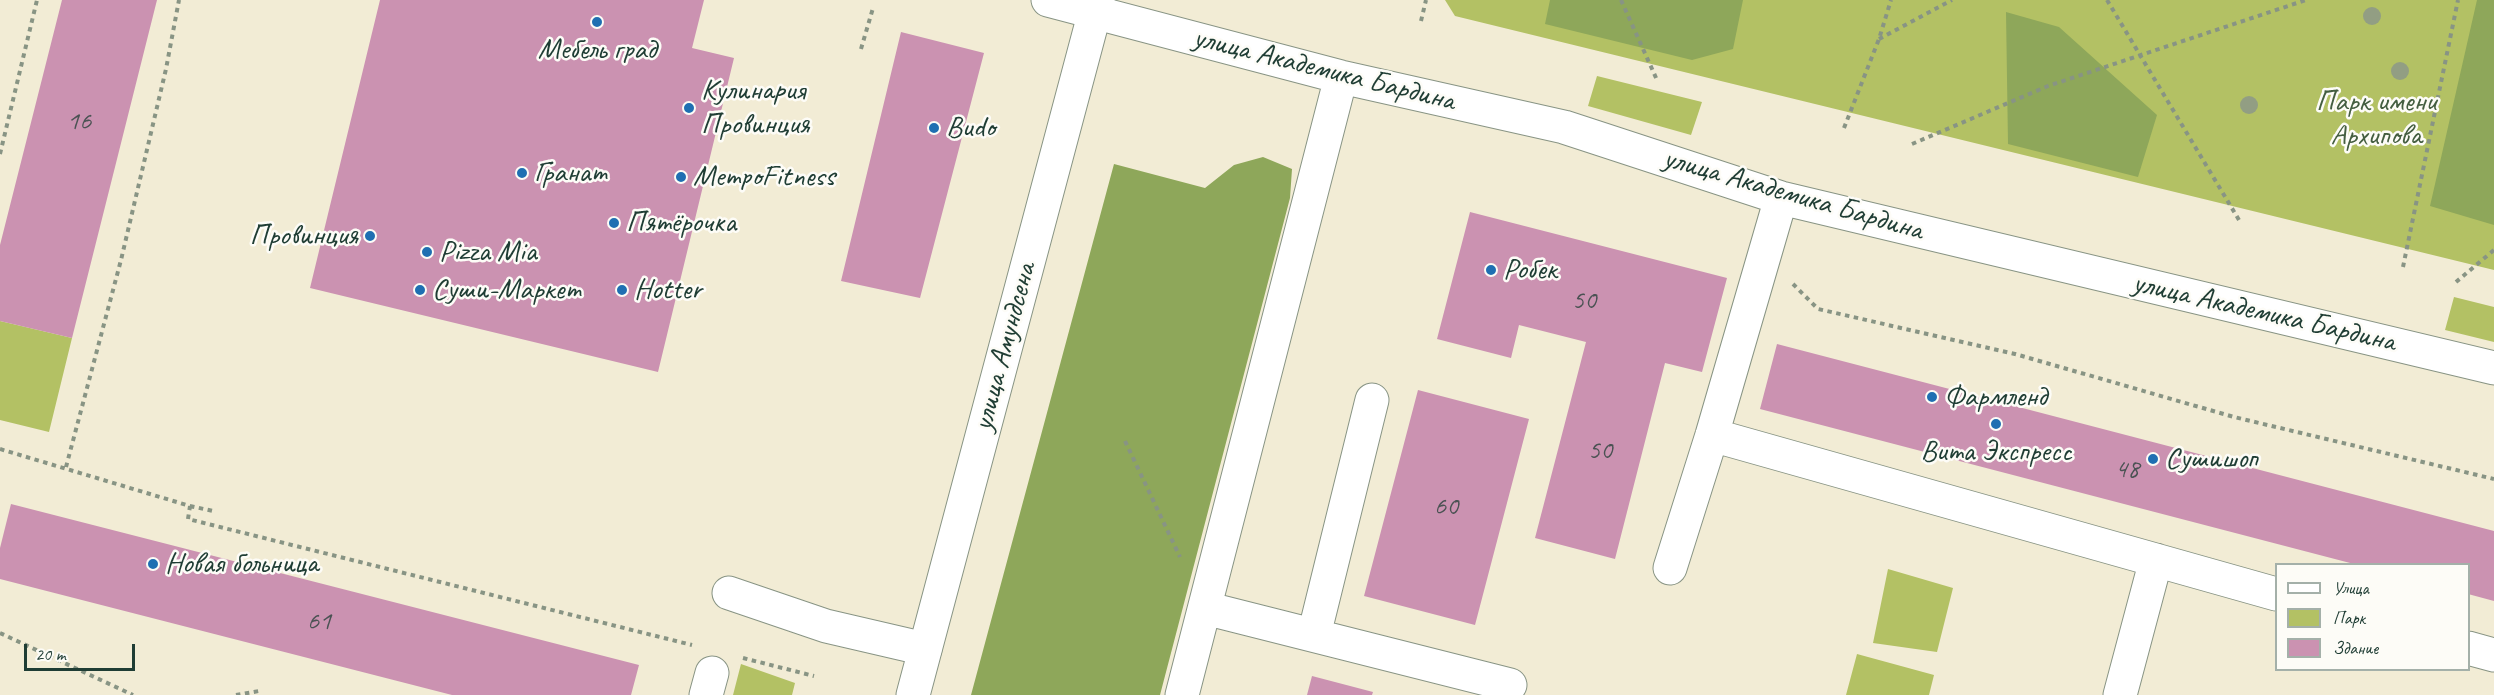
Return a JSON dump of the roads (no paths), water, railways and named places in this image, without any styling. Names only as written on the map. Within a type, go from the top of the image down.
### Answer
[{"type":"street","name":"улица Академика Бардина","points":[[1048,0],[1096,6],[1341,77],[1564,128],[1782,198],[2494,368]]},
{"type":"street","name":"улица Амундсена","points":[[913,695],[1096,6]]},
{"type":"street","points":[[1182,695],[1341,77]]},
{"type":"street","points":[[1670,568],[1782,198]]},
{"type":"street","points":[[1314,635],[1372,400]]},
{"type":"street","points":[[1712,435],[2275,593]]},
{"type":"street","points":[[2120,695],[2156,560]]},
{"type":"street","points":[[729,594],[826,626],[925,649]]},
{"type":"street","points":[[1205,608],[1510,685]]},
{"type":"street","points":[[2470,648],[2494,656]]},
{"type":"place","name":"Мебель град","points":[[597,22]]},
{"type":"place","name":"Кулинария Провинция","points":[[689,108]]},
{"type":"place","name":"Budo","points":[[934,128]]},
{"type":"place","name":"Гранат","points":[[522,173]]},
{"type":"place","name":"МетроFitness","points":[[681,177]]},
{"type":"place","name":"Пятёрочка","points":[[614,223]]},
{"type":"place","name":"Провинция","points":[[370,236]]},
{"type":"place","name":"Pizza Mia","points":[[427,252]]},
{"type":"place","name":"Робек","points":[[1491,270]]},
{"type":"place","name":"Суши-Маркет","points":[[420,290]]},
{"type":"place","name":"Hotter","points":[[622,290]]},
{"type":"place","name":"Фармленд","points":[[1932,397]]},
{"type":"place","name":"Вита Экспресс","points":[[1996,424]]},
{"type":"place","name":"Сушишоп","points":[[2153,459]]},
{"type":"place","name":"Новая больница","points":[[153,564]]},
{"type":"park label","name":"Парк имени Архипова","points":[[2376,119]]}]
